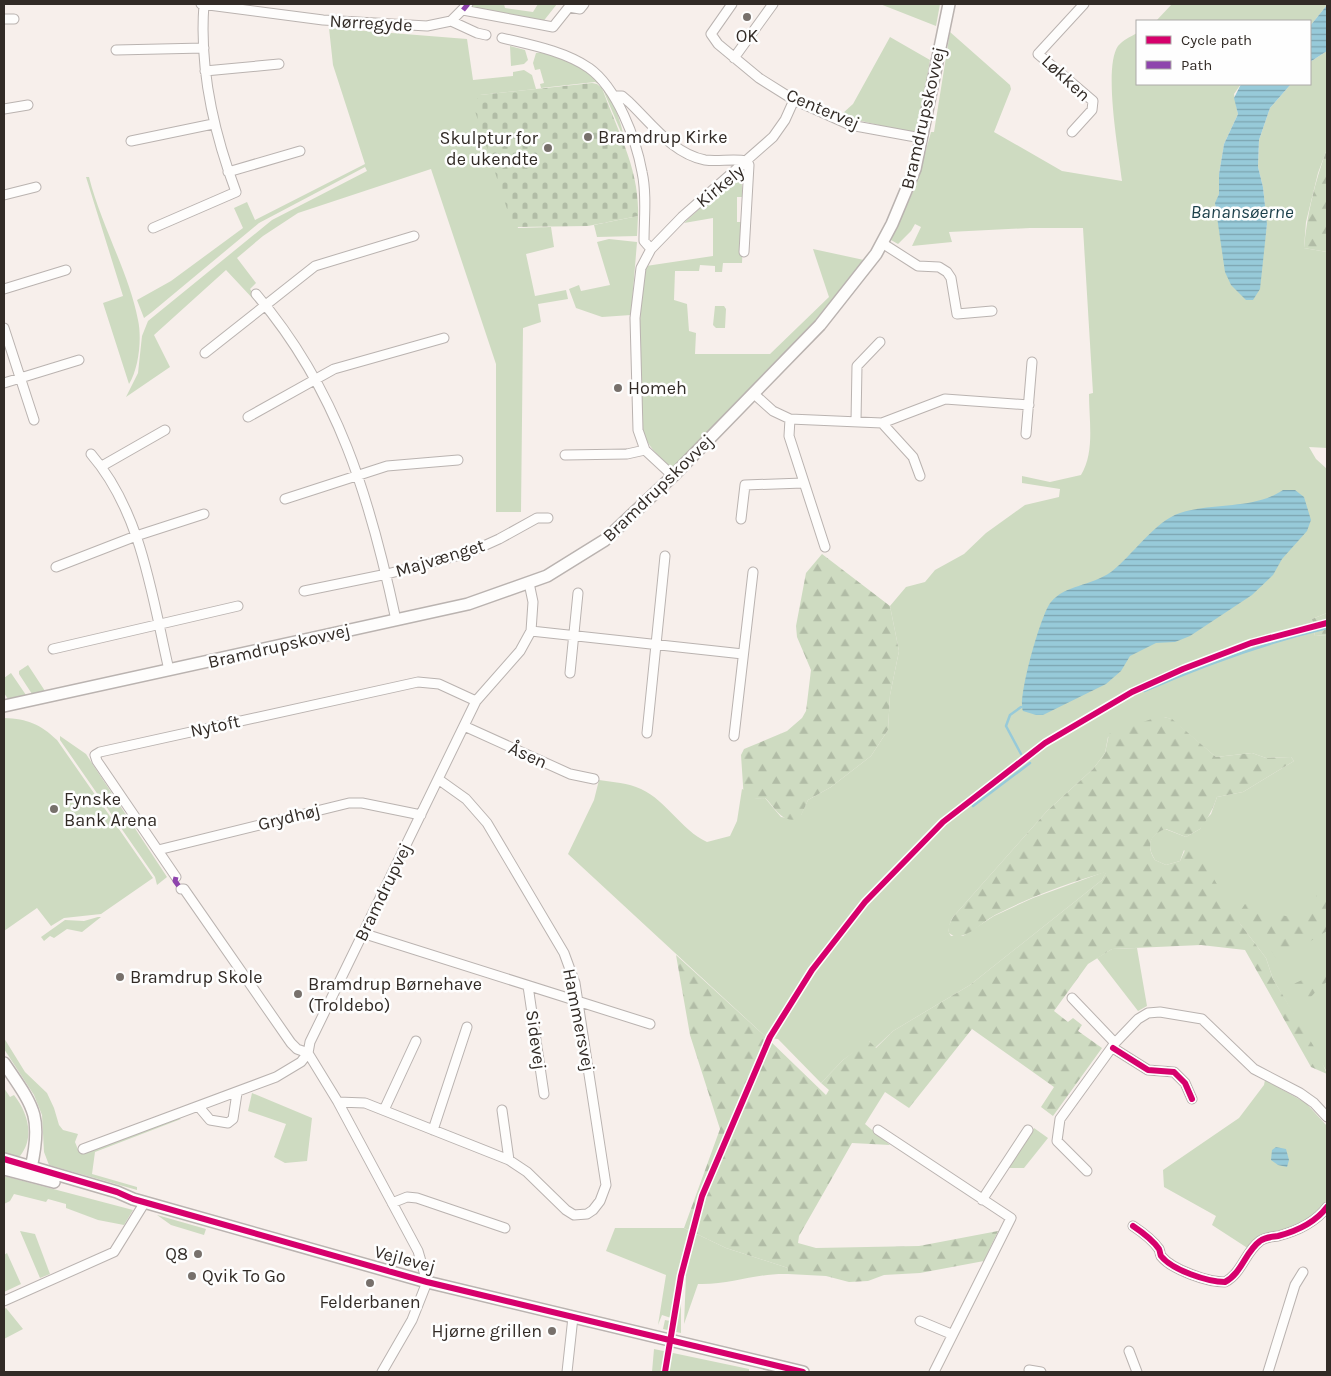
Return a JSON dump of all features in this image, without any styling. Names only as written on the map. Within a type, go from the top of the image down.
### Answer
[{"type":"street","points":[[153,228],[236,192],[213,124],[205,71],[202,29],[203,4]]},
{"type":"street","name":"Nørregyde","points":[[203,4],[323,20],[426,26],[451,21]]},
{"type":"street","points":[[486,35],[451,21],[465,7],[554,27],[569,7],[580,9],[584,4]]},
{"type":"street","name":"Centervej","points":[[732,4],[711,34],[718,44],[759,78],[794,100],[850,125],[921,138]]},
{"type":"street","points":[[734,58],[773,4]]},
{"type":"street","name":"Bramdrupskovvej","points":[[4,706],[468,604],[529,583],[571,563],[605,540],[673,476],[826,318],[882,243],[905,194],[914,169],[949,4]]},
{"type":"street","name":"Løkken","points":[[1072,132],[1092,110],[1093,101],[1038,54],[1084,4]]},
{"type":"street","points":[[4,20],[14,19]]},
{"type":"street","points":[[502,38],[556,52],[589,68],[603,80],[615,96],[642,173],[644,241],[651,249]]},
{"type":"street","points":[[116,50],[204,48]]},
{"type":"street","points":[[205,71],[279,64]]},
{"type":"street","points":[[615,96],[622,96],[630,102],[675,147],[688,155],[708,160],[736,159],[747,161],[773,137],[785,120],[794,100]]},
{"type":"street","points":[[4,109],[28,105]]},
{"type":"street","points":[[131,141],[213,124]]},
{"type":"street","points":[[228,172],[300,150]]},
{"type":"street","name":"Kirkely","points":[[673,476],[646,450],[640,438],[636,408],[635,318],[641,268],[651,249],[682,217],[747,161],[749,165],[747,230],[744,252]]},
{"type":"street","points":[[4,195],[36,187]]},
{"type":"street","points":[[204,353],[315,266],[414,236]]},
{"type":"street","points":[[882,243],[918,266],[939,268],[947,272],[951,278],[957,314],[992,311]]},
{"type":"street","points":[[4,289],[66,270]]},
{"type":"street","name":"Majvænget","points":[[256,294],[316,379],[352,457],[387,574],[396,620]]},
{"type":"street","points":[[4,328],[34,420]]},
{"type":"street","points":[[248,417],[334,369],[444,338]]},
{"type":"street","points":[[856,421],[857,366],[880,342]]},
{"type":"street","points":[[4,383],[80,360]]},
{"type":"street","points":[[1026,434],[1032,362]]},
{"type":"street","points":[[754,394],[773,411],[790,419],[882,423],[945,399],[1029,405]]},
{"type":"street","points":[[790,419],[789,436],[825,547]]},
{"type":"street","points":[[882,423],[913,457],[920,476]]},
{"type":"street","points":[[102,466],[165,430]]},
{"type":"street","points":[[565,454],[627,454],[646,450]]},
{"type":"street","points":[[91,454],[102,466],[136,536],[149,577],[169,670]]},
{"type":"street","points":[[284,499],[387,466],[458,460]]},
{"type":"street","points":[[741,519],[745,485],[803,483]]},
{"type":"street","points":[[56,567],[136,536],[204,514]]},
{"type":"street","name":"Majvænget","points":[[304,591],[387,574],[468,553],[499,540],[537,518],[548,518]]},
{"type":"street","points":[[647,732],[665,556]]},
{"type":"street","points":[[734,736],[752,572]]},
{"type":"street","name":"Bramdrupvej","points":[[308,1053],[313,1032],[476,701],[520,652],[531,631],[533,602],[529,583]]},
{"type":"street","points":[[570,673],[578,593]]},
{"type":"street","points":[[53,649],[238,606]]},
{"type":"street","points":[[531,631],[743,654]]},
{"type":"street","name":"Nytoft","points":[[176,877],[97,761],[95,755],[100,752],[418,682],[439,684],[476,701]]},
{"type":"street","name":"Åsen","points":[[464,726],[570,774],[594,779]]},
{"type":"street","name":"Hammersvej","points":[[438,779],[466,798],[487,824],[564,953],[570,967],[580,1002],[606,1184],[593,1210],[582,1215],[574,1215],[566,1210],[527,1172],[509,1160]]},
{"type":"street","name":"Grydhøj","points":[[158,850],[349,803],[362,803],[421,815]]},
{"type":"street","points":[[181,888],[184,889],[291,1043],[308,1053],[338,1102],[418,1251],[428,1282],[412,1320],[382,1372]]},
{"type":"street","points":[[362,933],[650,1024]]},
{"type":"street","name":"Sidevej","points":[[528,986],[544,1094]]},
{"type":"street","points":[[1072,998],[1114,1045],[1148,1070],[1174,1072],[1185,1083],[1192,1098]]},
{"type":"street","points":[[1087,1172],[1057,1141],[1060,1119],[1114,1045],[1133,1023],[1148,1014],[1160,1012],[1202,1019],[1254,1069],[1300,1093],[1314,1103],[1327,1117]]},
{"type":"street","points":[[433,1130],[467,1027]]},
{"type":"street","points":[[384,1110],[416,1041]]},
{"type":"street","points":[[83,1149],[108,1138],[200,1107],[287,1072],[301,1062],[308,1053]]},
{"type":"street","points":[[4,1062],[27,1098],[34,1116],[37,1139],[30,1172]]},
{"type":"street","points":[[200,1107],[210,1120],[228,1123],[233,1119],[237,1093]]},
{"type":"street","points":[[338,1102],[365,1103],[509,1160],[502,1110]]},
{"type":"street","points":[[878,1130],[1010,1218],[951,1334],[934,1372]]},
{"type":"street","points":[[982,1200],[1028,1130]]},
{"type":"street","name":"Vejlevej","points":[[4,1159],[30,1172]]},
{"type":"street","name":"Vejlevej","points":[[4,1169],[30,1172],[117,1192],[133,1199],[428,1282],[803,1372]]},
{"type":"street","points":[[392,1203],[407,1197],[417,1198],[505,1228]]},
{"type":"street","points":[[4,1302],[114,1252],[145,1202]]},
{"type":"street","points":[[1133,1226],[1148,1237],[1159,1249],[1161,1256],[1176,1267],[1194,1275],[1225,1282],[1236,1273],[1258,1242],[1295,1231],[1310,1224],[1327,1207]]},
{"type":"street","points":[[1268,1372],[1295,1285],[1303,1272]]},
{"type":"street","points":[[567,1372],[573,1317]]},
{"type":"street","points":[[920,1321],[951,1334]]},
{"type":"street","points":[[1129,1351],[1137,1372]]},
{"type":"street","points":[[1029,1370],[1041,1372]]},
{"type":"green space","points":[[474,4],[504,4],[505,8],[533,12],[538,4],[557,4],[542,23],[475,10],[472,7]]},
{"type":"green space","points":[[880,4],[940,4],[936,26]]},
{"type":"green space","points":[[1172,4],[1327,4],[1311,25],[1311,20],[1157,20]]},
{"type":"green space","points":[[329,28],[467,39],[473,80],[513,76],[513,72],[524,70],[532,75],[536,89],[480,95],[518,228],[551,227],[554,247],[526,254],[535,296],[566,290],[568,299],[538,304],[541,322],[523,328],[521,512],[496,512],[496,364],[431,169],[298,213],[263,236],[237,258],[256,283],[250,289],[261,303],[255,301],[226,270],[154,335],[170,367],[126,397],[138,373],[142,336],[148,321],[272,220],[367,171],[365,167],[259,223],[144,318],[137,300],[171,281],[243,228],[234,208],[247,202],[255,220],[365,164],[333,65]]},
{"type":"green space","points":[[950,32],[1010,85],[1011,89],[994,132],[1062,171],[1122,181],[1113,111],[1112,72],[1118,46],[1124,40],[1136,34],[1136,85],[1240,85],[1234,94],[1238,114],[1224,144],[1219,174],[1219,194],[1215,207],[1219,223],[1264,245],[1267,225],[1263,187],[1258,167],[1259,140],[1270,108],[1290,85],[1311,85],[1311,61],[1327,51],[1327,149],[1318,173],[1306,222],[1304,248],[1327,252],[1327,448],[1309,447],[1316,459],[1327,469],[1327,613],[1312,619],[1315,636],[1327,635],[1327,1072],[1273,979],[1266,958],[1184,850],[1180,861],[1166,865],[1155,860],[1150,845],[1152,837],[1165,829],[1186,837],[1200,829],[1203,822],[1211,814],[1217,797],[1243,792],[1294,761],[1291,757],[1266,758],[1252,753],[1216,757],[1171,719],[1164,717],[1108,737],[1105,753],[1093,769],[1047,811],[953,917],[949,926],[950,934],[951,936],[963,936],[994,916],[1033,898],[1107,871],[1102,880],[970,985],[893,1031],[875,1048],[869,1041],[843,1060],[821,1083],[778,1039],[767,1038],[568,854],[594,800],[599,780],[631,785],[650,794],[689,830],[707,842],[730,836],[737,821],[742,789],[744,790],[744,799],[765,798],[781,817],[794,819],[801,815],[808,800],[831,787],[871,756],[888,730],[890,695],[899,651],[890,606],[906,587],[925,582],[935,570],[964,554],[986,533],[1025,505],[1059,497],[1060,489],[1022,483],[1022,476],[1050,482],[1081,475],[1090,446],[1089,394],[1093,393],[1083,228],[1030,228],[949,232],[952,242],[912,246],[921,227],[915,224],[898,244],[891,240],[916,185],[931,132],[934,132]]},
{"type":"green space","points":[[890,37],[930,60],[918,129],[913,133],[857,120],[843,113],[853,104]]},
{"type":"green space","points":[[510,46],[525,50],[528,60],[524,64],[511,66]]},
{"type":"green space","points":[[536,53],[563,58],[583,68],[600,81],[608,91],[614,104],[624,139],[601,85],[595,82],[541,88],[540,84],[544,83],[540,69],[535,70],[533,63]]},
{"type":"green space","points":[[592,83],[602,88],[626,150],[635,182],[638,216],[588,226],[516,227],[512,224],[473,105],[480,95]]},
{"type":"green space","points":[[1327,149],[1327,252],[1304,248],[1312,198]]},
{"type":"green space","points":[[736,175],[741,176],[743,197],[737,197],[737,222],[744,222],[742,263],[723,263],[722,272],[715,272],[715,266],[700,265],[699,271],[675,271],[674,300],[687,304],[689,331],[696,333],[695,354],[770,354],[829,297],[813,249],[864,260],[841,294],[673,469],[649,445],[642,425],[639,405],[639,330],[646,266],[713,256],[713,218],[684,223]]},
{"type":"green space","points":[[86,177],[89,177],[100,213],[134,302],[138,320],[140,335],[139,353],[129,384],[103,303],[123,296]]},
{"type":"green space","points":[[638,216],[637,236],[597,237],[594,225]]},
{"type":"green space","points":[[609,239],[637,242],[631,315],[602,317],[576,308],[569,289],[579,285],[581,291],[610,285],[597,242]]},
{"type":"green space","points":[[715,306],[724,306],[726,309],[725,328],[716,328],[713,325]]},
{"type":"green space","points":[[822,554],[890,606],[899,651],[890,695],[888,730],[871,756],[831,787],[808,800],[800,818],[794,820],[780,814],[765,798],[744,800],[741,755],[744,749],[787,731],[802,718],[806,711],[811,670],[797,637],[796,626],[806,573]]},
{"type":"green space","points":[[1327,613],[1327,635],[1315,636],[1312,619]]},
{"type":"green space","points":[[28,665],[45,691],[32,694],[19,674],[19,671]]},
{"type":"green space","points":[[11,673],[26,695],[8,699],[4,693],[4,678]]},
{"type":"green space","points":[[1160,716],[1172,719],[1216,757],[1252,753],[1266,758],[1291,757],[1294,761],[1243,792],[1217,797],[1210,814],[1200,829],[1186,837],[1166,829],[1160,831],[1153,838],[1150,846],[1155,860],[1166,865],[1180,861],[1186,848],[1194,847],[1198,852],[1241,925],[1266,958],[1273,979],[1319,1055],[1327,1074],[1311,1067],[1245,950],[1201,945],[1112,949],[1088,964],[1054,1011],[1068,1022],[1073,1018],[1082,1025],[1078,1031],[1102,1048],[1053,1116],[1041,1107],[1054,1087],[972,1029],[909,1108],[885,1092],[865,1124],[890,1145],[852,1143],[799,1236],[798,1243],[816,1248],[919,1246],[998,1231],[984,1261],[920,1273],[884,1275],[868,1281],[849,1282],[826,1276],[788,1274],[788,1268],[726,1248],[684,1228],[720,1129],[690,1035],[676,955],[826,1095],[829,1090],[821,1083],[843,1060],[868,1040],[876,1048],[893,1031],[970,985],[1102,880],[1106,872],[1022,902],[995,915],[961,936],[955,937],[949,933],[948,927],[953,917],[1047,811],[1093,769],[1105,753],[1109,734]]},
{"type":"green space","name":"Fynske Bank Arena","points":[[4,718],[33,723],[57,740],[153,878],[101,914],[64,918],[51,926],[37,908],[4,931]]},
{"type":"green space","points":[[60,736],[86,754],[167,877],[157,885],[155,877],[60,740]]},
{"type":"green space","points":[[1327,887],[1327,931],[1283,958],[1276,958],[1259,931],[1244,917],[1241,910],[1245,904],[1295,917],[1303,914],[1311,906],[1318,892]]},
{"type":"green space","points":[[101,917],[82,932],[67,929],[54,938],[50,936],[44,941],[41,937],[65,920],[84,921]]},
{"type":"green space","points":[[1137,948],[1147,1006],[1138,1011],[1097,958],[1112,949]]},
{"type":"green space","points":[[1326,969],[1327,982],[1309,999],[1299,1000],[1290,993],[1289,986]]},
{"type":"green space","points":[[4,1038],[25,1072],[47,1093],[59,1125],[63,1130],[78,1134],[75,1142],[79,1152],[177,1117],[181,1119],[95,1152],[92,1174],[137,1187],[137,1190],[49,1165],[44,1152],[42,1115],[34,1095],[4,1049]]},
{"type":"green space","points":[[1265,1080],[1306,1103],[1327,1126],[1327,1200],[1304,1224],[1260,1235],[1249,1249],[1212,1225],[1216,1216],[1164,1187],[1163,1170],[1239,1118],[1264,1085]]},
{"type":"green space","points":[[4,1088],[10,1097],[14,1095],[19,1102],[28,1125],[25,1149],[20,1156],[4,1153]]},
{"type":"green space","points":[[252,1093],[312,1118],[307,1161],[285,1163],[274,1157],[286,1124],[248,1111]]},
{"type":"green space","points":[[1034,1128],[1048,1138],[1024,1168],[1008,1168]]},
{"type":"green space","points":[[4,1176],[133,1210],[124,1225],[98,1220],[66,1208],[66,1204],[48,1199],[46,1202],[14,1194],[10,1201],[4,1204]]},
{"type":"green space","points":[[157,1215],[206,1229],[204,1235],[171,1225]]},
{"type":"green space","points":[[615,1228],[684,1228],[726,1248],[788,1268],[788,1274],[765,1275],[721,1283],[698,1284],[684,1324],[686,1276],[679,1274],[671,1326],[674,1326],[681,1283],[681,1333],[663,1329],[665,1320],[670,1321],[671,1318],[662,1315],[658,1325],[666,1275],[606,1251]]},
{"type":"green space","points":[[20,1231],[35,1234],[50,1274],[40,1278]]},
{"type":"green space","points":[[7,1253],[21,1284],[4,1292],[4,1255]]},
{"type":"green space","points":[[6,1308],[23,1329],[4,1339],[4,1309]]},
{"type":"green space","points":[[654,1349],[749,1369],[749,1372],[652,1372]]},
{"type":"water","points":[[1327,5],[1327,51],[1311,61],[1311,25]]},
{"type":"water","name":"Banansøerne","points":[[1240,85],[1290,85],[1270,108],[1259,140],[1258,167],[1263,187],[1267,224],[1260,289],[1253,300],[1246,300],[1231,285],[1225,272],[1215,203],[1219,194],[1219,174],[1224,144],[1238,114],[1234,98]]},
{"type":"water","points":[[1283,490],[1295,490],[1304,497],[1311,520],[1307,531],[1282,559],[1273,575],[1252,595],[1190,636],[1175,642],[1156,643],[1130,656],[1121,671],[1106,684],[1043,715],[1023,711],[1023,690],[1036,638],[1047,609],[1057,596],[1111,572],[1153,531],[1171,517],[1193,510],[1259,500]]},
{"type":"water","points":[[1276,1147],[1286,1149],[1289,1160],[1287,1167],[1278,1165],[1271,1160],[1272,1150]]},
{"type":"waterway","points":[[1144,691],[1234,655],[1327,628]]},
{"type":"waterway","points":[[1021,707],[1010,715],[1006,726],[1021,754]]},
{"type":"waterway","points":[[973,806],[1030,763]]},
{"type":"marked path","points":[[463,10],[468,4]]},
{"type":"marked path","points":[[176,877],[175,881],[181,889]]},
{"type":"cycle path","points":[[665,1372],[681,1276],[702,1196],[770,1037],[812,970],[865,902],[943,822],[1045,743],[1132,692],[1183,669],[1251,643],[1327,623]]},
{"type":"cycle path","points":[[1113,1048],[1148,1070],[1174,1072],[1185,1083],[1192,1099]]},
{"type":"cycle path","points":[[4,1159],[117,1192],[133,1199],[427,1282],[803,1372]]},
{"type":"cycle path","points":[[1133,1226],[1153,1242],[1159,1249],[1161,1256],[1173,1266],[1200,1277],[1225,1282],[1236,1273],[1260,1241],[1305,1226],[1317,1218],[1327,1207]]},
{"type":"place","name":"OK","points":[[747,17]]},
{"type":"place","name":"Bramdrup Kirke","points":[[588,137]]},
{"type":"place","name":"Skulptur for de ukendte","points":[[548,148]]},
{"type":"place","name":"Homeh","points":[[618,388]]},
{"type":"place","name":"Fynske Bank Arena","points":[[54,809]]},
{"type":"place","name":"Bramdrup Skole","points":[[120,977]]},
{"type":"place","name":"Bramdrup Børnehave (Troldebo)","points":[[298,994]]},
{"type":"place","name":"Q8","points":[[198,1254]]},
{"type":"place","name":"Qvik To Go","points":[[192,1276]]},
{"type":"place","name":"Felderbanen","points":[[370,1283]]},
{"type":"place","name":"Hjørne grillen","points":[[552,1331]]}]
